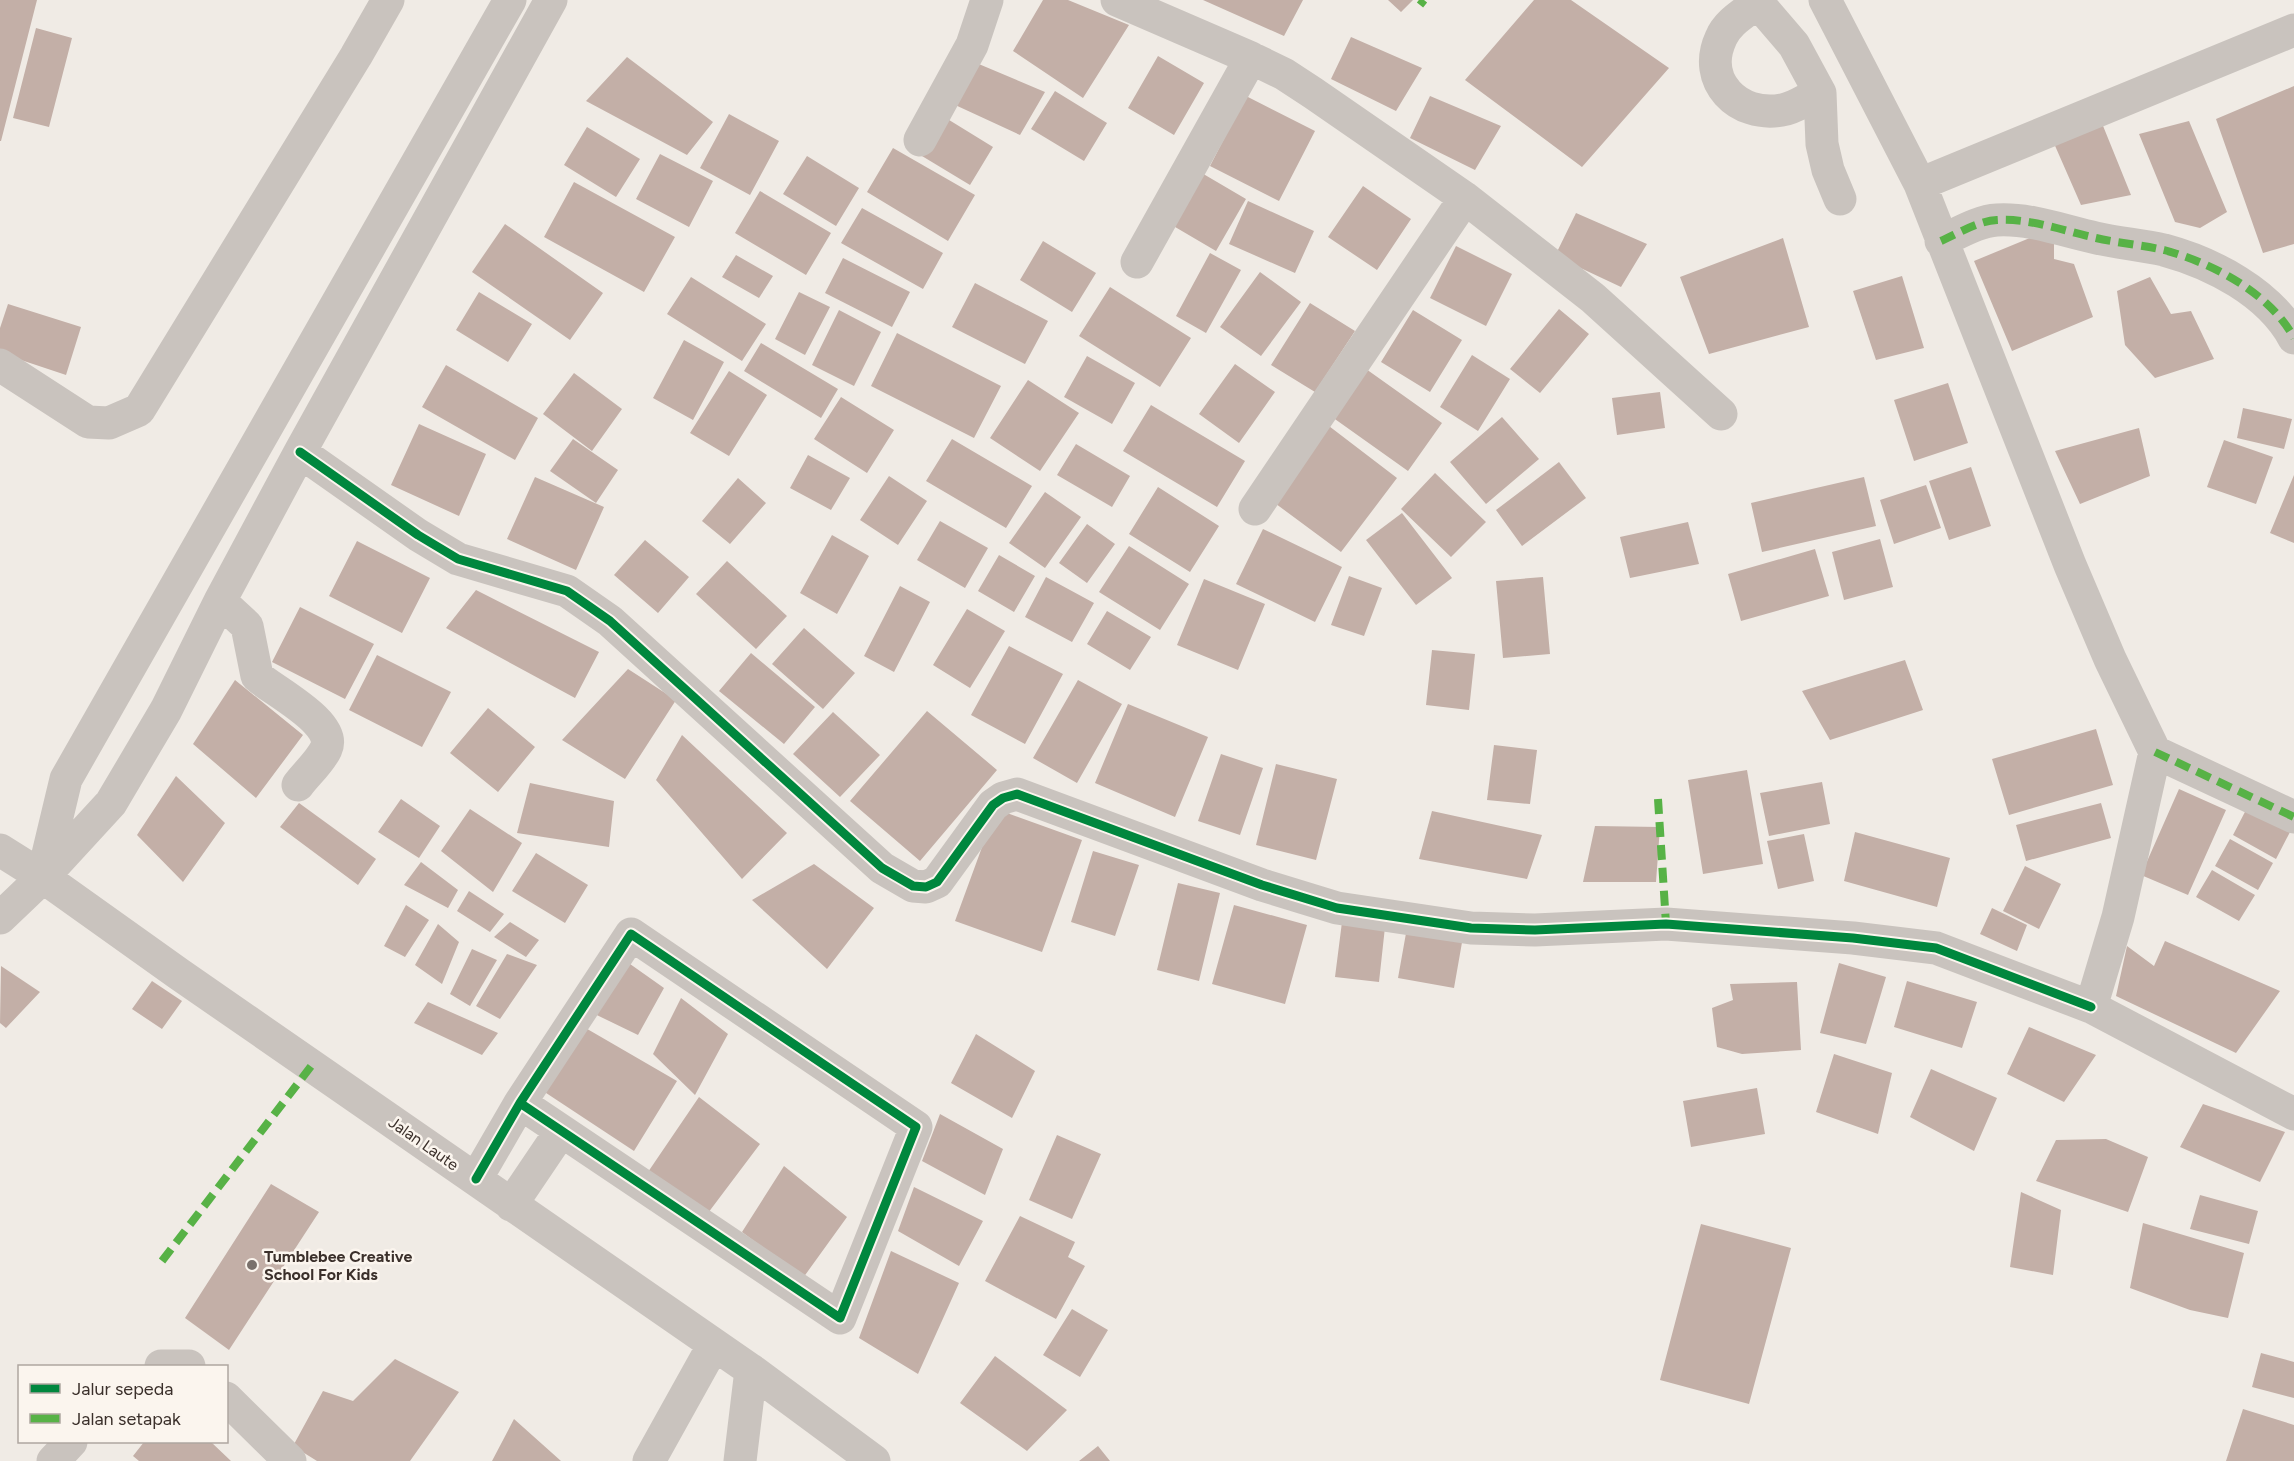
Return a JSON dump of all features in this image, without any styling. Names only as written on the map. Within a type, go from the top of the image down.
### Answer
[{"type":"street","points":[[0,365],[88,422],[110,423],[139,410],[356,57],[388,0]]},
{"type":"street","points":[[43,877],[66,779],[510,0]]},
{"type":"street","points":[[0,918],[43,877],[111,803],[166,710],[220,601],[300,452],[551,0]]},
{"type":"street","points":[[920,140],[972,45],[987,0]]},
{"type":"street","points":[[1117,0],[1284,74],[1465,198],[1593,298],[1721,414]]},
{"type":"street","points":[[1826,0],[1920,184],[2070,565],[2110,659],[2155,752],[2118,917],[2091,1007]]},
{"type":"street","points":[[1820,93],[1784,110],[1768,111],[1741,104],[1726,94],[1717,78],[1715,67],[1721,36],[1735,19],[1759,1],[1794,45],[1820,93],[1822,144],[1828,170],[1840,199]]},
{"type":"street","points":[[1920,184],[2294,30]]},
{"type":"street","points":[[1137,262],[1251,58]]},
{"type":"street","points":[[1255,509],[1465,198]]},
{"type":"street","points":[[1941,241],[1986,222],[2006,220],[2164,250],[2221,273],[2255,293],[2286,323],[2294,338]]},
{"type":"street","points":[[300,452],[418,536],[458,559],[567,591],[588,604],[765,759],[882,868],[913,886],[926,887],[937,882],[993,805],[1003,798],[1017,794],[1262,885],[1337,908],[1471,928],[1535,930],[1666,924],[1853,938],[1936,948],[2091,1007],[2294,1114]]},
{"type":"street","points":[[220,601],[247,626],[252,662],[257,676],[308,713],[326,730],[328,739],[326,748],[298,785]]},
{"type":"street","points":[[2155,752],[2294,817]]},
{"type":"street","name":"Jalan Laute","points":[[0,850],[43,877],[713,1346],[751,1370],[874,1461]]},
{"type":"street","points":[[476,1179],[520,1104],[631,934],[916,1126],[840,1318],[520,1104]]},
{"type":"street","points":[[511,1205],[561,1131]]},
{"type":"street","points":[[649,1461],[713,1346]]},
{"type":"street","points":[[740,1461],[751,1370]]},
{"type":"street","points":[[228,1400],[290,1461]]},
{"type":"street","points":[[53,1461],[70,1443]]},
{"type":"building","points":[[0,0],[37,0],[1,141],[0,141]]},
{"type":"building","points":[[1043,0],[1068,0],[1129,25],[1083,98],[1013,51]]},
{"type":"building","points":[[1203,0],[1303,0],[1284,36]]},
{"type":"building","points":[[1388,0],[1413,0],[1401,12]]},
{"type":"building","points":[[1534,0],[1571,0],[1669,68],[1582,167],[1465,80]]},
{"type":"building","points":[[36,28],[72,38],[49,127],[13,118]]},
{"type":"building","points":[[1351,37],[1422,68],[1396,111],[1331,79]]},
{"type":"building","points":[[1158,56],[1204,83],[1174,135],[1128,108]]},
{"type":"building","points":[[627,57],[713,122],[687,155],[586,101]]},
{"type":"building","points":[[974,62],[1045,92],[1020,135],[953,104]]},
{"type":"building","points":[[2294,86],[2294,244],[2263,253],[2216,119]]},
{"type":"building","points":[[1055,91],[1107,123],[1084,161],[1031,129]]},
{"type":"building","points":[[1246,96],[1315,131],[1279,201],[1210,166]]},
{"type":"building","points":[[1430,96],[1501,126],[1475,170],[1410,138]]},
{"type":"building","points":[[2097,111],[2131,195],[2081,205],[2049,132]]},
{"type":"building","points":[[729,114],[779,141],[750,195],[700,168]]},
{"type":"building","points":[[941,115],[993,147],[970,185],[917,153]]},
{"type":"building","points":[[2189,121],[2227,212],[2200,228],[2175,222],[2139,134]]},
{"type":"building","points":[[587,127],[640,159],[616,197],[564,165]]},
{"type":"building","points":[[893,148],[975,195],[948,241],[867,192]]},
{"type":"building","points":[[660,154],[713,181],[689,227],[636,199]]},
{"type":"building","points":[[807,156],[859,188],[836,226],[783,194]]},
{"type":"building","points":[[1200,172],[1246,199],[1216,251],[1170,224]]},
{"type":"building","points":[[574,182],[675,237],[644,292],[544,237]]},
{"type":"building","points":[[1363,186],[1411,219],[1377,270],[1328,237]]},
{"type":"building","points":[[760,191],[831,233],[806,275],[735,233]]},
{"type":"building","points":[[1248,201],[1314,231],[1295,273],[1229,244]]},
{"type":"building","points":[[862,208],[943,253],[923,289],[841,243]]},
{"type":"building","points":[[1576,213],[1647,244],[1621,287],[1555,256]]},
{"type":"building","points":[[505,224],[603,293],[570,340],[472,272]]},
{"type":"building","points":[[2054,228],[2054,259],[2074,264],[2093,317],[2012,351],[1974,261]]},
{"type":"building","points":[[1783,238],[1809,327],[1709,354],[1680,277]]},
{"type":"building","points":[[1043,241],[1096,273],[1072,312],[1020,280]]},
{"type":"building","points":[[1456,246],[1512,274],[1486,326],[1430,298]]},
{"type":"building","points":[[1210,253],[1241,270],[1206,333],[1176,316]]},
{"type":"building","points":[[736,255],[773,276],[759,298],[722,277]]},
{"type":"building","points":[[843,258],[910,292],[892,327],[825,293]]},
{"type":"building","points":[[1260,272],[1301,302],[1261,356],[1220,327]]},
{"type":"building","points":[[1902,276],[1924,348],[1876,360],[1853,291]]},
{"type":"building","points":[[691,277],[766,324],[742,361],[667,314]]},
{"type":"building","points":[[2150,277],[2171,314],[2191,311],[2214,359],[2155,378],[2125,345],[2117,291]]},
{"type":"building","points":[[975,283],[1048,321],[1025,364],[952,327]]},
{"type":"building","points":[[1110,287],[1191,338],[1160,387],[1079,336]]},
{"type":"building","points":[[479,292],[532,324],[508,362],[456,330]]},
{"type":"building","points":[[799,292],[830,307],[805,355],[775,339]]},
{"type":"building","points":[[1310,303],[1355,331],[1315,392],[1271,365]]},
{"type":"building","points":[[8,304],[81,327],[66,375],[0,353],[0,328]]},
{"type":"building","points":[[1559,309],[1589,334],[1540,393],[1510,369]]},
{"type":"building","points":[[839,310],[881,332],[854,386],[812,365]]},
{"type":"building","points":[[1413,310],[1462,340],[1430,392],[1381,362]]},
{"type":"building","points":[[897,333],[1001,386],[974,438],[871,386]]},
{"type":"building","points":[[684,340],[724,362],[693,420],[653,398]]},
{"type":"building","points":[[761,343],[838,389],[821,418],[744,371]]},
{"type":"building","points":[[1472,355],[1510,379],[1478,431],[1440,407]]},
{"type":"building","points":[[1087,356],[1135,383],[1112,424],[1064,397]]},
{"type":"building","points":[[1235,364],[1275,392],[1239,443],[1199,414]]},
{"type":"building","points":[[1359,364],[1442,423],[1408,471],[1325,412]]},
{"type":"building","points":[[446,365],[538,418],[515,460],[422,407]]},
{"type":"building","points":[[729,371],[767,395],[729,456],[690,433]]},
{"type":"building","points":[[574,373],[622,409],[592,451],[543,414]]},
{"type":"building","points":[[1028,380],[1079,413],[1040,471],[990,438]]},
{"type":"building","points":[[1948,383],[1968,443],[1914,461],[1894,400]]},
{"type":"building","points":[[1660,392],[1665,428],[1617,435],[1612,398]]},
{"type":"building","points":[[841,397],[894,430],[867,473],[814,439]]},
{"type":"building","points":[[1151,405],[1245,461],[1217,507],[1123,451]]},
{"type":"building","points":[[2243,408],[2292,419],[2284,449],[2237,438]]},
{"type":"building","points":[[1502,417],[1539,459],[1486,504],[1450,462]]},
{"type":"building","points":[[1325,423],[1397,478],[1341,552],[1268,498]]},
{"type":"building","points":[[419,424],[486,454],[459,516],[391,485]]},
{"type":"building","points":[[2139,428],[2150,476],[2080,504],[2055,451]]},
{"type":"building","points":[[573,439],[618,470],[596,503],[550,471]]},
{"type":"building","points":[[952,439],[1032,486],[1006,528],[926,481]]},
{"type":"building","points":[[2224,440],[2273,457],[2256,504],[2207,487]]},
{"type":"building","points":[[1076,444],[1130,476],[1112,507],[1057,475]]},
{"type":"building","points":[[808,455],[850,478],[831,510],[790,488]]},
{"type":"building","points":[[1559,462],[1586,498],[1522,546],[1496,510]]},
{"type":"building","points":[[1971,467],[1991,526],[1949,540],[1929,481]]},
{"type":"building","points":[[1435,473],[1486,522],[1451,557],[1401,509]]},
{"type":"building","points":[[2294,475],[2294,543],[2270,533]]},
{"type":"building","points":[[889,476],[927,501],[898,545],[860,520]]},
{"type":"building","points":[[535,477],[604,507],[576,570],[507,539]]},
{"type":"building","points":[[1864,477],[1876,526],[1762,552],[1751,503]]},
{"type":"building","points":[[738,478],[766,503],[730,544],[702,521]]},
{"type":"building","points":[[1926,485],[1941,528],[1894,544],[1880,500]]},
{"type":"building","points":[[1158,487],[1219,526],[1190,572],[1129,534]]},
{"type":"building","points":[[1045,492],[1081,517],[1045,568],[1009,543]]},
{"type":"building","points":[[1402,513],[1452,578],[1416,605],[1366,540]]},
{"type":"building","points":[[940,521],[988,548],[965,588],[917,560]]},
{"type":"building","points":[[1688,522],[1699,564],[1630,578],[1620,537]]},
{"type":"building","points":[[1087,524],[1115,544],[1087,583],[1059,563]]},
{"type":"building","points":[[1263,529],[1342,567],[1315,622],[1236,584]]},
{"type":"building","points":[[832,535],[869,556],[837,614],[800,593]]},
{"type":"building","points":[[1880,539],[1893,587],[1844,600],[1832,552]]},
{"type":"building","points":[[645,540],[689,577],[658,613],[614,575]]},
{"type":"building","points":[[357,541],[430,578],[402,633],[329,596]]},
{"type":"building","points":[[1129,546],[1189,584],[1160,630],[1099,592]]},
{"type":"building","points":[[1815,549],[1829,596],[1741,621],[1728,574]]},
{"type":"building","points":[[999,555],[1035,576],[1014,612],[978,591]]},
{"type":"building","points":[[727,561],[787,616],[756,649],[696,594]]},
{"type":"building","points":[[1349,576],[1382,588],[1364,636],[1331,625]]},
{"type":"building","points":[[1046,577],[1094,603],[1072,642],[1025,617]]},
{"type":"building","points":[[1543,577],[1550,654],[1503,658],[1496,581]]},
{"type":"building","points":[[1204,579],[1265,604],[1238,670],[1177,645]]},
{"type":"building","points":[[900,586],[930,602],[894,672],[864,656]]},
{"type":"building","points":[[476,590],[599,652],[575,698],[446,628]]},
{"type":"building","points":[[300,607],[374,644],[345,699],[272,662]]},
{"type":"building","points":[[967,609],[1005,631],[970,688],[933,665]]},
{"type":"building","points":[[1107,611],[1151,637],[1130,670],[1087,644]]},
{"type":"building","points":[[804,628],[855,673],[823,709],[772,664]]},
{"type":"building","points":[[1009,646],[1063,674],[1025,744],[971,715]]},
{"type":"building","points":[[1432,650],[1475,654],[1469,710],[1426,705]]},
{"type":"building","points":[[751,653],[815,707],[784,744],[719,691]]},
{"type":"building","points":[[377,655],[451,692],[422,747],[349,710]]},
{"type":"building","points":[[1905,660],[1923,710],[1830,740],[1802,691]]},
{"type":"building","points":[[628,669],[676,700],[625,779],[562,740]]},
{"type":"building","points":[[235,680],[303,735],[256,798],[193,744]]},
{"type":"building","points":[[1078,680],[1122,704],[1077,783],[1033,758]]},
{"type":"building","points":[[1128,704],[1208,737],[1175,817],[1095,783]]},
{"type":"building","points":[[488,708],[535,747],[498,792],[450,753]]},
{"type":"building","points":[[927,711],[997,770],[920,861],[850,801]]},
{"type":"building","points":[[833,712],[880,755],[840,797],[793,754]]},
{"type":"building","points":[[2096,729],[2113,785],[2009,815],[1992,759]]},
{"type":"building","points":[[682,735],[787,833],[742,879],[656,780]]},
{"type":"building","points":[[1494,745],[1537,750],[1530,804],[1487,800]]},
{"type":"building","points":[[1221,754],[1263,768],[1240,835],[1198,821]]},
{"type":"building","points":[[1276,764],[1337,779],[1316,860],[1256,845]]},
{"type":"building","points":[[1747,770],[1763,864],[1703,874],[1688,780]]},
{"type":"building","points":[[176,776],[225,823],[183,882],[137,835]]},
{"type":"building","points":[[1822,782],[1830,824],[1769,836],[1760,793]]},
{"type":"building","points":[[530,783],[614,801],[609,847],[517,833]]},
{"type":"building","points":[[2179,789],[2226,810],[2188,895],[2141,875]]},
{"type":"building","points":[[401,799],[440,826],[419,858],[378,832]]},
{"type":"building","points":[[299,803],[376,859],[358,885],[280,827]]},
{"type":"building","points":[[2101,803],[2111,838],[2026,861],[2016,825]]},
{"type":"building","points":[[2247,808],[2290,832],[2276,859],[2233,835]]},
{"type":"building","points":[[470,809],[522,843],[493,892],[441,851]]},
{"type":"building","points":[[996,809],[1082,840],[1042,952],[955,921]]},
{"type":"building","points":[[1432,811],[1542,835],[1527,879],[1419,859]]},
{"type":"building","points":[[1595,826],[1660,827],[1656,882],[1583,882]]},
{"type":"building","points":[[1855,832],[1950,858],[1937,907],[1844,881]]},
{"type":"building","points":[[1804,834],[1814,881],[1778,889],[1767,841]]},
{"type":"building","points":[[2230,839],[2273,863],[2258,890],[2215,866]]},
{"type":"building","points":[[1093,851],[1139,865],[1115,936],[1071,922]]},
{"type":"building","points":[[536,853],[588,885],[565,923],[512,891]]},
{"type":"building","points":[[421,862],[458,890],[448,908],[404,885]]},
{"type":"building","points":[[814,864],[874,908],[827,969],[752,900]]},
{"type":"building","points":[[2025,866],[2061,884],[2039,929],[2003,911]]},
{"type":"building","points":[[2212,870],[2255,895],[2239,921],[2196,897]]},
{"type":"building","points":[[1178,883],[1220,893],[1199,981],[1157,970]]},
{"type":"building","points":[[469,891],[504,914],[490,932],[457,911]]},
{"type":"building","points":[[406,905],[429,920],[405,957],[384,946]]},
{"type":"building","points":[[1234,905],[1307,925],[1285,1004],[1212,984]]},
{"type":"building","points":[[1992,908],[2027,925],[2017,951],[1980,934]]},
{"type":"building","points":[[510,922],[539,940],[526,957],[494,937]]},
{"type":"building","points":[[1342,922],[1385,927],[1379,982],[1335,977]]},
{"type":"building","points":[[1408,922],[1464,931],[1454,988],[1398,978]]},
{"type":"building","points":[[438,924],[459,942],[442,984],[415,965]]},
{"type":"building","points":[[2165,941],[2280,991],[2236,1053],[2116,996],[2127,946],[2154,966]]},
{"type":"building","points":[[606,947],[664,988],[638,1035],[574,1004]]},
{"type":"building","points":[[472,949],[497,960],[470,1006],[450,994]]},
{"type":"building","points":[[507,954],[537,965],[500,1019],[476,1006]]},
{"type":"building","points":[[1839,963],[1886,977],[1866,1044],[1820,1033]]},
{"type":"building","points":[[1,966],[40,992],[6,1028],[0,1023]]},
{"type":"building","points":[[152,981],[182,1001],[162,1029],[132,1009]]},
{"type":"building","points":[[1907,981],[1977,1002],[1962,1048],[1894,1027]]},
{"type":"building","points":[[1797,982],[1801,1050],[1742,1054],[1717,1047],[1712,1008],[1733,1000],[1730,984]]},
{"type":"building","points":[[681,998],[728,1034],[695,1095],[653,1054]]},
{"type":"building","points":[[428,1002],[498,1033],[482,1055],[414,1023]]},
{"type":"building","points":[[570,1019],[677,1081],[634,1151],[534,1085]]},
{"type":"building","points":[[2029,1027],[2096,1055],[2064,1102],[2007,1074]]},
{"type":"building","points":[[976,1034],[1035,1071],[1012,1118],[951,1083]]},
{"type":"building","points":[[1834,1054],[1892,1073],[1878,1134],[1816,1112]]},
{"type":"building","points":[[1931,1069],[1997,1098],[1974,1151],[1910,1117]]},
{"type":"building","points":[[1757,1088],[1765,1134],[1691,1147],[1683,1101]]},
{"type":"building","points":[[699,1097],[760,1144],[708,1213],[648,1172]]},
{"type":"building","points":[[2203,1104],[2285,1132],[2260,1182],[2180,1147]]},
{"type":"building","points":[[940,1114],[1003,1149],[985,1195],[922,1161]]},
{"type":"building","points":[[1057,1135],[1101,1154],[1072,1219],[1029,1200]]},
{"type":"building","points":[[2106,1139],[2148,1157],[2128,1212],[2036,1181],[2056,1140]]},
{"type":"building","points":[[784,1166],[847,1217],[803,1278],[742,1232]]},
{"type":"building","name":"Tumblebee Creative School For Kids","points":[[271,1184],[319,1212],[229,1350],[185,1318]]},
{"type":"building","points":[[914,1187],[983,1221],[959,1266],[898,1231]]},
{"type":"building","points":[[2021,1192],[2061,1210],[2053,1275],[2010,1267]]},
{"type":"building","points":[[2200,1195],[2258,1211],[2249,1244],[2190,1229]]},
{"type":"building","points":[[1020,1216],[1075,1242],[1068,1257],[1085,1266],[1056,1319],[985,1281]]},
{"type":"building","points":[[2143,1223],[2244,1253],[2228,1318],[2190,1310],[2130,1288]]},
{"type":"building","points":[[1701,1224],[1791,1248],[1749,1404],[1660,1380]]},
{"type":"building","points":[[891,1251],[959,1283],[918,1374],[859,1338]]},
{"type":"building","points":[[1072,1309],[1108,1330],[1080,1377],[1043,1355]]},
{"type":"building","points":[[2261,1353],[2294,1362],[2294,1398],[2252,1387]]},
{"type":"building","points":[[995,1356],[1067,1410],[1027,1451],[960,1403]]},
{"type":"building","points":[[395,1359],[459,1392],[410,1461],[317,1461],[293,1446],[323,1391],[353,1401]]},
{"type":"building","points":[[2243,1409],[2294,1425],[2294,1461],[2226,1461]]},
{"type":"building","points":[[514,1419],[561,1461],[492,1461]]},
{"type":"building","points":[[143,1443],[212,1443],[231,1461],[139,1461],[133,1456]]},
{"type":"building","points":[[1098,1446],[1110,1461],[1079,1461]]},
{"type":"marked path","points":[[1420,5],[1424,0]]},
{"type":"marked path","points":[[1941,241],[1983,223],[2009,220],[2034,223],[2104,240],[2164,250],[2220,271],[2255,293],[2270,307],[2294,338]]},
{"type":"marked path","points":[[2155,752],[2294,817]]},
{"type":"marked path","points":[[1658,799],[1666,924]]},
{"type":"marked path","points":[[162,1261],[312,1065]]},
{"type":"cycle path","points":[[300,452],[418,535],[458,559],[567,591],[610,621],[882,868],[913,886],[926,887],[937,882],[993,805],[1003,798],[1017,794],[1262,885],[1337,908],[1471,928],[1535,930],[1666,924],[1853,938],[1936,948],[2091,1007]]},
{"type":"cycle path","points":[[476,1179],[520,1103],[840,1318],[916,1127],[631,934],[520,1103]]},
{"type":"place","name":"Tumblebee Creative School For Kids","points":[[252,1265]]}]
